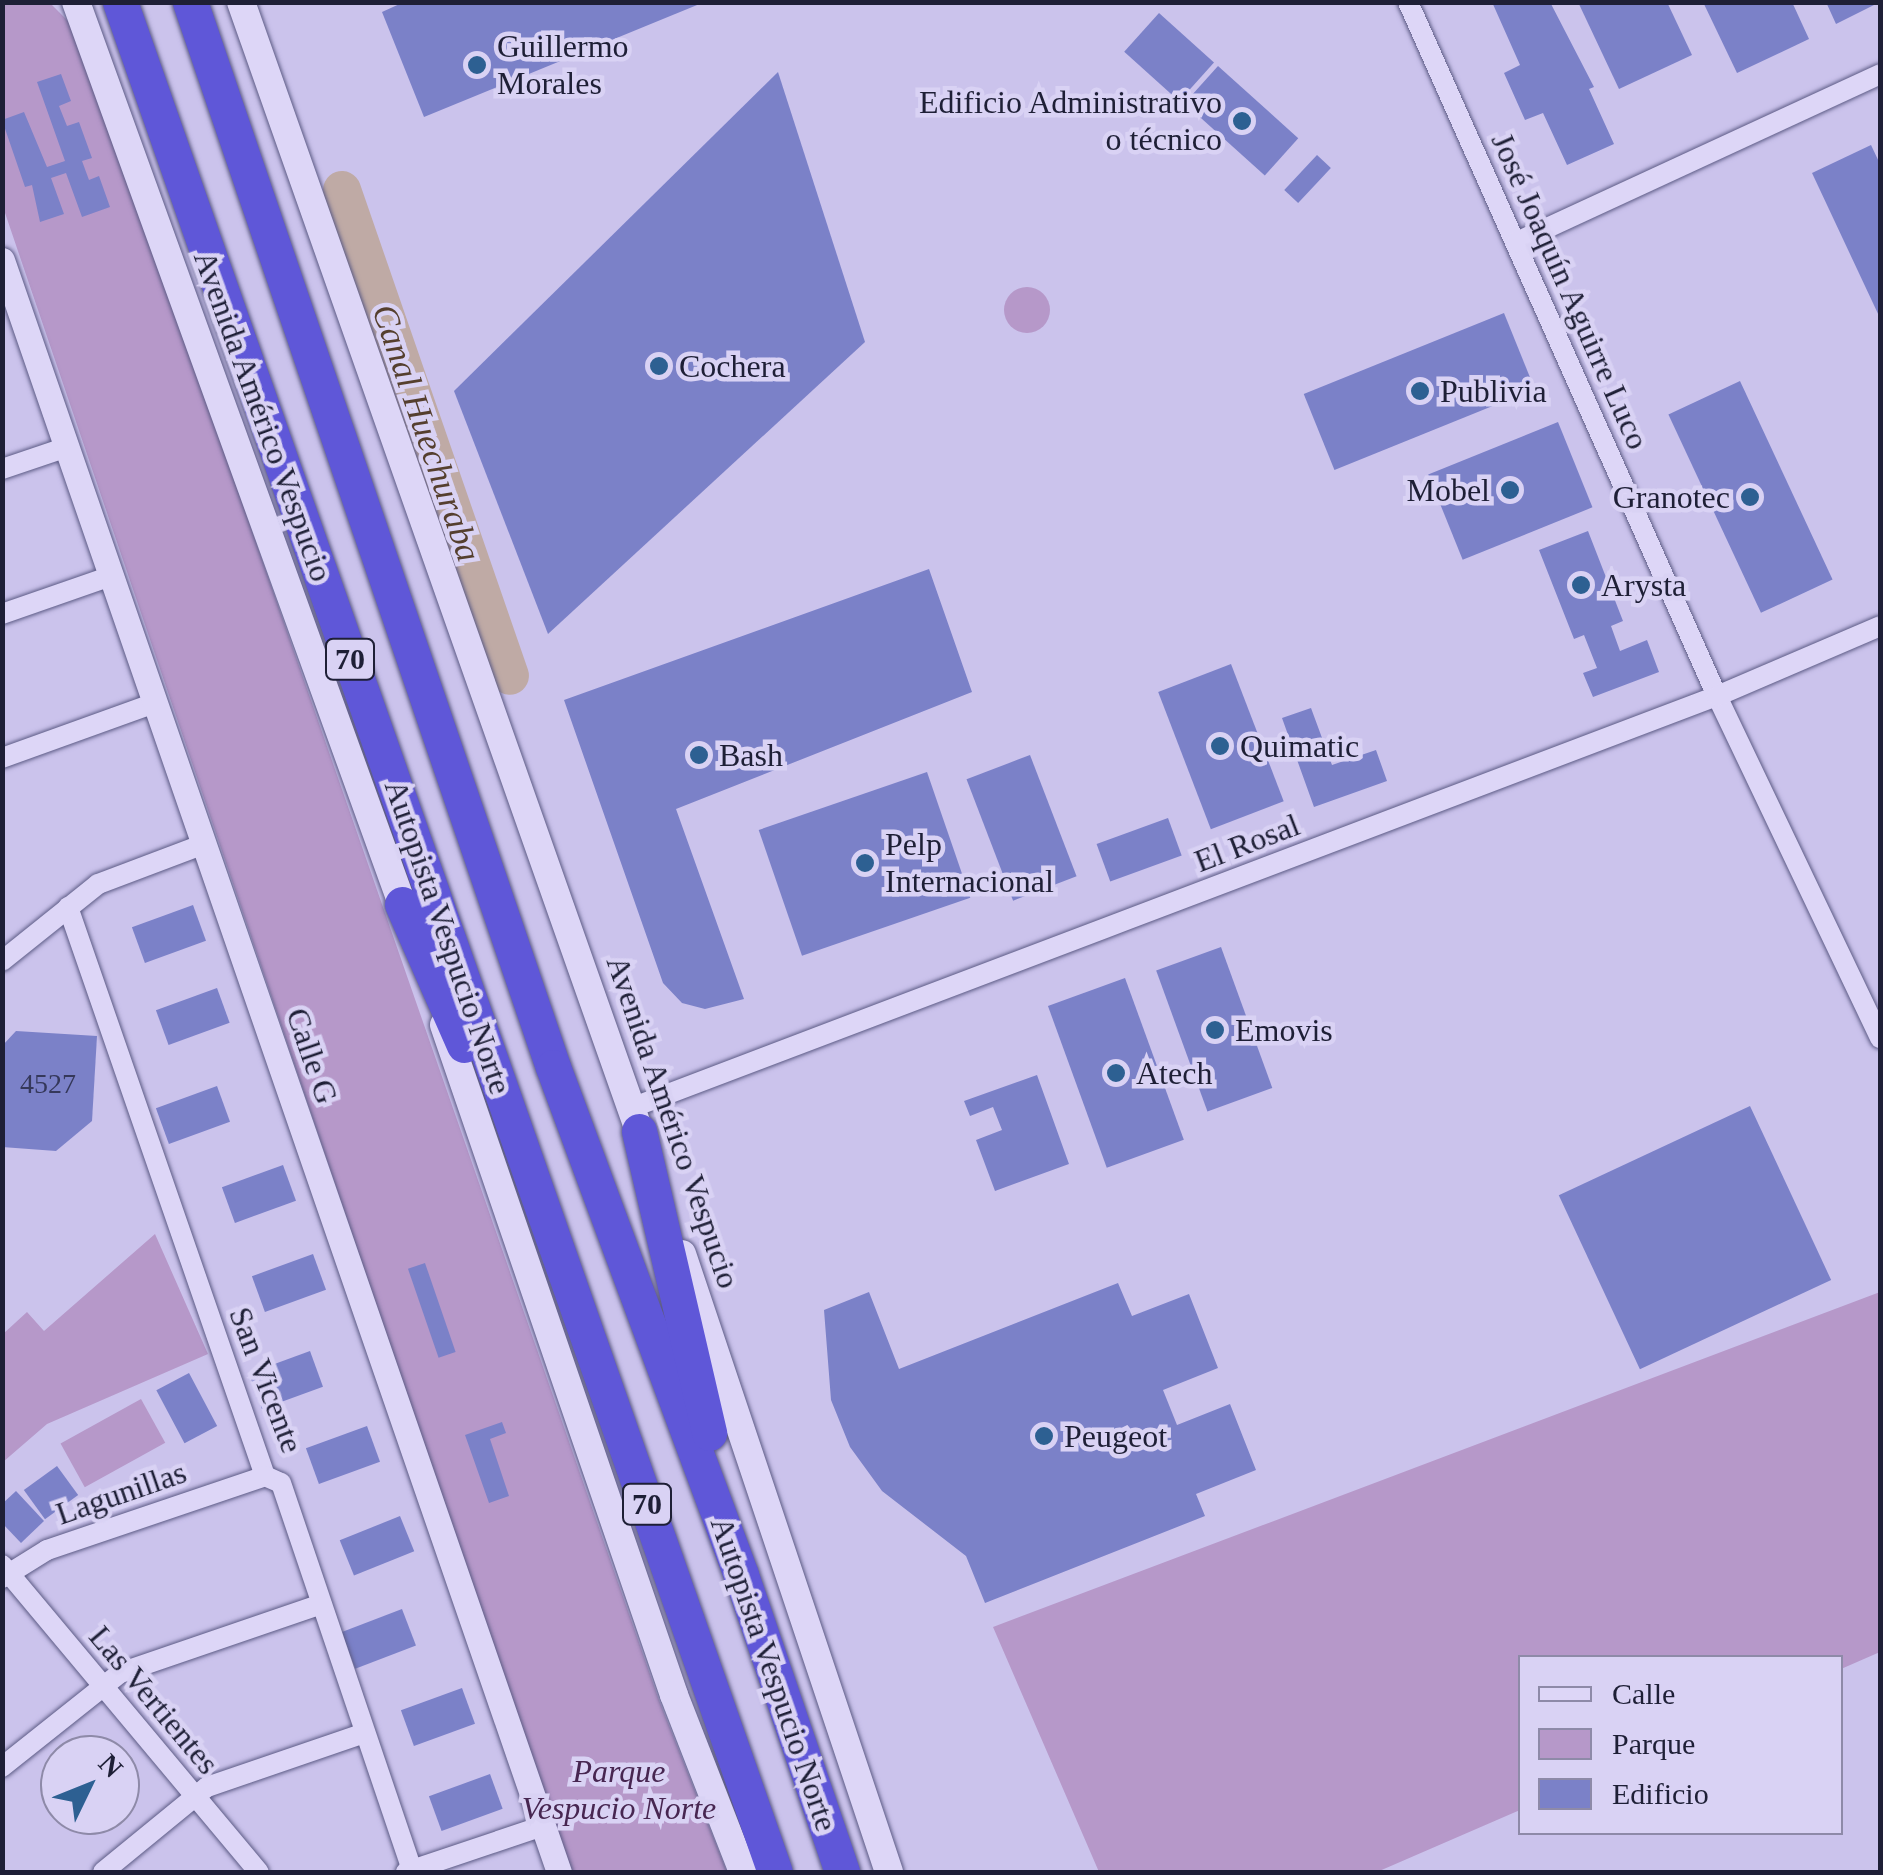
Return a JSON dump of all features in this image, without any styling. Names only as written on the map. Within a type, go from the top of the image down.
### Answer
[{"type":"highway","name":"Autopista Vespucio Norte","points":[[120,2],[775,1872]]},
{"type":"highway","name":"Autopista Vespucio Norte","points":[[190,2],[553,1066],[741,1575],[842,1872]]},
{"type":"highway","points":[[402,904],[581,1314]]},
{"type":"highway","points":[[635,1120],[741,1575]]},
{"type":"main road","name":"Avenida Américo Vespucio","points":[[241,2],[635,1120],[889,1872]]},
{"type":"main road","name":"Avenida Américo Vespucio","points":[[75,8],[402,904],[674,1695],[743,1872]]},
{"type":"street","name":"José Joaquín Aguirre Luco","points":[[1408,2],[1716,696],[1880,1038]]},
{"type":"street","points":[[1517,242],[1880,74]]},
{"type":"street","name":"Calle G","points":[[2,260],[11,314],[67,447],[559,1872]]},
{"type":"street","points":[[2,469],[67,447]]},
{"type":"street","points":[[2,614],[112,576]]},
{"type":"street","name":"El Rosal","points":[[635,1120],[1716,696],[1880,626]]},
{"type":"street","points":[[2,758],[155,703]]},
{"type":"street","points":[[2,961],[106,878],[204,844]]},
{"type":"street","name":"San Vicente","points":[[68,907],[265,1476],[281,1483],[409,1872]]},
{"type":"street","name":"Lagunillas","points":[[4,1572],[47,1550],[265,1476]]},
{"type":"street","name":"Las Vertientes","points":[[4,1572],[259,1872]]},
{"type":"street","points":[[2,1767],[102,1684],[321,1604]]},
{"type":"street","points":[[103,1872],[194,1794],[365,1733]]},
{"type":"street","points":[[409,1872],[543,1826]]},
{"type":"green space","name":"Parque Vespucio Norte","points":[[2,3],[50,3],[78,31],[659,1700],[727,1872],[569,1872],[3,207]]},
{"type":"green space","points":[[1027,287],[1043,294],[1050,310],[1043,326],[1027,333],[1011,326],[1004,310],[1011,294]]},
{"type":"green space","points":[[155,1234],[208,1354],[47,1424],[3,1462],[3,1334],[27,1312],[44,1331]]},
{"type":"green space","points":[[1880,1292],[1880,1652],[1843,1668],[1843,1655],[1518,1655],[1518,1811],[1377,1872],[1099,1872],[993,1627]]},
{"type":"green space","points":[[141,1399],[165,1443],[85,1487],[61,1444]]},
{"type":"building","name":"Guillermo Morales","points":[[404,2],[702,3],[424,117],[382,12]]},
{"type":"building","points":[[1492,2],[1550,2],[1594,87],[1589,89],[1614,144],[1567,165],[1543,113],[1525,120],[1504,73],[1520,65]]},
{"type":"building","points":[[1578,2],[1667,2],[1692,55],[1619,89]]},
{"type":"building","points":[[1703,2],[1792,2],[1809,39],[1737,73]]},
{"type":"building","points":[[1826,2],[1880,2],[1836,24]]},
{"type":"building","name":"Edificio Administrativo o técnico","points":[[1159,13],[1214,63],[1179,101],[1124,52]]},
{"type":"building","name":"Edificio Administrativo o técnico","points":[[1218,66],[1298,138],[1265,175],[1185,103]]},
{"type":"building","name":"Cochera","points":[[778,72],[865,342],[548,634],[454,391]]},
{"type":"building","points":[[61,74],[71,101],[59,106],[67,126],[79,122],[92,158],[82,161],[89,180],[99,176],[110,207],[82,217],[66,173],[51,178],[64,214],[40,222],[32,185],[25,187],[2,120],[24,112],[47,167],[65,161],[37,82]]},
{"type":"building","points":[[1871,145],[1880,164],[1880,318],[1812,173]]},
{"type":"building","name":"Edificio Administrativo o técnico","points":[[1317,155],[1331,168],[1298,203],[1284,190]]},
{"type":"building","name":"Publivia","points":[[1504,313],[1535,389],[1334,470],[1304,394]]},
{"type":"building","name":"Granotec","points":[[1740,381],[1833,579],[1761,613],[1668,414]]},
{"type":"building","name":"Mobel","points":[[1558,422],[1592,507],[1463,560],[1428,474]]},
{"type":"building","name":"Arysta","points":[[1588,531],[1623,621],[1611,626],[1620,651],[1647,640],[1659,672],[1593,697],[1583,673],[1597,668],[1584,635],[1574,639],[1539,550]]},
{"type":"building","name":"Bash","points":[[929,569],[972,692],[676,809],[744,999],[705,1009],[682,1003],[663,983],[564,700]]},
{"type":"building","name":"Quimatic","points":[[1231,664],[1284,801],[1211,829],[1158,692]]},
{"type":"building","points":[[1311,708],[1332,765],[1376,750],[1387,781],[1314,807],[1282,718]]},
{"type":"building","points":[[1030,755],[1077,876],[1013,901],[967,779]]},
{"type":"building","name":"Pelp Internacional","points":[[927,772],[970,898],[802,956],[759,830]]},
{"type":"building","name":"Quimatic","points":[[1168,818],[1182,856],[1110,882],[1097,844]]},
{"type":"building","points":[[193,905],[206,941],[145,963],[132,927]]},
{"type":"building","name":"Emovis","points":[[1221,947],[1272,1088],[1207,1112],[1156,971]]},
{"type":"building","name":"Atech","points":[[1125,978],[1184,1140],[1107,1168],[1048,1006]]},
{"type":"building","points":[[217,988],[230,1023],[169,1045],[156,1010]]},
{"type":"building","points":[[16,1031],[97,1036],[92,1121],[56,1151],[2,1147],[2,1046]]},
{"type":"building","points":[[1037,1075],[1069,1164],[995,1191],[976,1140],[1002,1130],[993,1107],[970,1116],[964,1101]]},
{"type":"building","points":[[217,1086],[230,1122],[169,1144],[156,1108]]},
{"type":"building","points":[[1750,1106],[1831,1280],[1640,1369],[1559,1195]]},
{"type":"building","points":[[283,1165],[296,1201],[235,1223],[222,1187]]},
{"type":"building","points":[[313,1254],[326,1290],[265,1312],[252,1276]]},
{"type":"building","points":[[425,1263],[456,1352],[439,1358],[408,1269]]},
{"type":"building","name":"Peugeot","points":[[1118,1283],[1132,1316],[1189,1294],[1218,1368],[1163,1390],[1177,1425],[1230,1404],[1256,1470],[1196,1494],[1205,1516],[985,1603],[966,1556],[882,1491],[850,1447],[831,1400],[824,1310],[869,1292],[899,1369]]},
{"type":"building","points":[[310,1351],[323,1387],[262,1409],[249,1373]]},
{"type":"building","points":[[189,1373],[217,1426],[184,1443],[156,1390]]},
{"type":"building","points":[[502,1422],[506,1433],[490,1439],[509,1496],[489,1503],[465,1435]]},
{"type":"building","points":[[367,1426],[380,1462],[319,1484],[306,1448]]},
{"type":"building","points":[[57,1466],[78,1495],[45,1519],[24,1490]]},
{"type":"building","points":[[16,1491],[44,1521],[21,1543],[2,1523],[2,1504]]},
{"type":"building","points":[[400,1516],[414,1551],[354,1576],[340,1540]]},
{"type":"building","points":[[402,1609],[416,1645],[355,1669],[341,1632]]},
{"type":"building","points":[[462,1688],[475,1724],[414,1746],[401,1710]]},
{"type":"building","points":[[490,1774],[503,1809],[442,1831],[429,1796]]},
{"type":"waterway","name":"Canal Huechuraba","points":[[342,190],[510,676]]},
{"type":"place","name":"Guillermo Morales","points":[[477,65]]},
{"type":"place","name":"Edificio Administrativo o técnico","points":[[1242,121]]},
{"type":"place","name":"Cochera","points":[[659,366]]},
{"type":"place","name":"Publivia","points":[[1420,391]]},
{"type":"place","name":"Mobel","points":[[1510,490]]},
{"type":"place","name":"Granotec","points":[[1750,497]]},
{"type":"place","name":"Arysta","points":[[1581,585]]},
{"type":"place","name":"Quimatic","points":[[1220,746]]},
{"type":"place","name":"Bash","points":[[699,755]]},
{"type":"place","name":"Pelp Internacional","points":[[865,863]]},
{"type":"place","name":"Emovis","points":[[1215,1030]]},
{"type":"place","name":"Atech","points":[[1116,1073]]},
{"type":"place","name":"Peugeot","points":[[1044,1436]]}]
